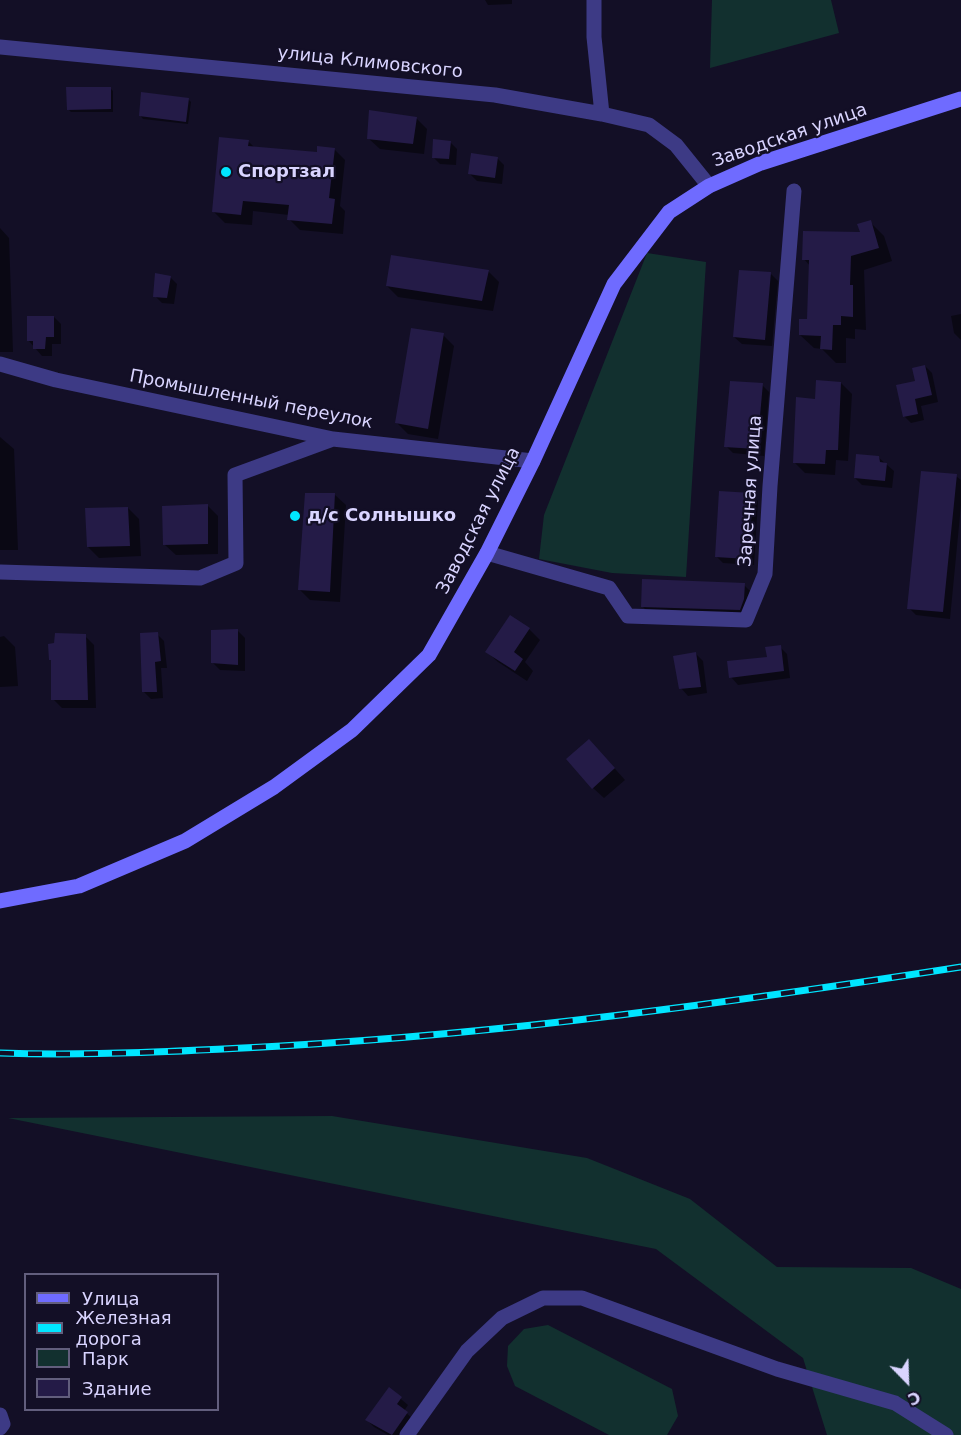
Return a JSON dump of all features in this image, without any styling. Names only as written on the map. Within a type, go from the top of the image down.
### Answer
[{"type":"main road","name":"Заводская улица","points":[[0,901],[79,886],[185,841],[274,787],[352,730],[429,655],[488,553],[614,284],[669,212],[709,186],[761,163],[961,99]]},
{"type":"street","points":[[594,0],[594,37],[602,114]]},
{"type":"street","name":"улица Климовского","points":[[0,47],[495,95],[602,114],[648,125],[676,145],[709,186]]},
{"type":"street","name":"Заречная улица","points":[[488,553],[609,588],[628,616],[746,620],[765,574],[794,191]]},
{"type":"street","name":"Промышленный переулок","points":[[0,364],[56,380],[333,439],[533,460]]},
{"type":"street","points":[[0,572],[200,578],[236,563],[235,475],[333,439]]},
{"type":"street","points":[[407,1435],[466,1351],[502,1318],[543,1298],[582,1298],[777,1369],[895,1403],[946,1435]]},
{"type":"street","points":[[0,1415],[3,1424],[0,1428]]},
{"type":"green space","points":[[712,0],[831,0],[839,33],[710,68]]},
{"type":"green space","points":[[647,253],[706,262],[686,577],[612,573],[539,559],[544,515]]},
{"type":"green space","points":[[332,1116],[587,1158],[690,1199],[777,1267],[911,1268],[961,1289],[961,1435],[827,1435],[803,1358],[656,1249],[8,1118]]},
{"type":"green space","points":[[548,1325],[672,1389],[678,1416],[667,1435],[609,1435],[515,1386],[507,1366],[508,1346],[524,1329]]},
{"type":"building","points":[[66,87],[111,87],[111,109],[67,110]]},
{"type":"building","points":[[141,92],[189,98],[186,122],[139,116]]},
{"type":"building","points":[[369,110],[417,117],[413,144],[367,139]]},
{"type":"building","points":[[219,137],[249,140],[248,146],[317,152],[317,146],[335,148],[329,198],[335,199],[332,224],[287,220],[289,205],[243,201],[241,215],[212,212]]},
{"type":"building","points":[[433,139],[451,141],[449,159],[432,158]]},
{"type":"building","points":[[471,153],[498,157],[495,178],[468,174]]},
{"type":"building","points":[[871,220],[879,248],[851,256],[850,285],[853,285],[853,317],[841,316],[841,325],[833,325],[832,350],[820,349],[821,336],[799,335],[799,319],[807,319],[809,260],[802,260],[803,231],[860,232],[857,224]]},
{"type":"building","points":[[391,255],[489,270],[482,301],[386,286]]},
{"type":"building","points":[[739,270],[771,272],[765,340],[733,337]]},
{"type":"building","points":[[155,273],[171,276],[167,298],[153,297]]},
{"type":"building","points":[[27,316],[54,316],[54,337],[46,337],[45,349],[33,349],[33,341],[27,341]]},
{"type":"building","points":[[411,328],[444,333],[428,429],[395,423]]},
{"type":"building","points":[[925,365],[932,395],[915,399],[918,414],[903,417],[896,385],[915,381],[912,368]]},
{"type":"building","points":[[816,380],[841,382],[838,450],[826,450],[825,464],[793,463],[796,397],[815,399]]},
{"type":"building","points":[[730,381],[763,383],[757,449],[724,447]]},
{"type":"building","points":[[856,454],[879,456],[880,462],[887,463],[885,481],[854,478]]},
{"type":"building","points":[[921,471],[957,474],[943,612],[907,609]]},
{"type":"building","points":[[719,491],[752,493],[748,559],[715,557]]},
{"type":"building","points":[[305,493],[335,493],[330,592],[298,590]]},
{"type":"building","points":[[208,504],[208,544],[163,545],[162,506]]},
{"type":"building","points":[[128,507],[130,546],[87,547],[85,508]]},
{"type":"building","points":[[642,579],[745,583],[744,599],[740,610],[641,607]]},
{"type":"building","points":[[510,615],[530,628],[514,652],[523,659],[515,671],[485,652]]},
{"type":"building","points":[[238,629],[238,665],[211,663],[211,630]]},
{"type":"building","points":[[158,632],[161,661],[155,662],[157,692],[142,692],[140,633]]},
{"type":"building","points":[[55,633],[86,634],[88,700],[51,700],[51,660],[49,660],[48,644],[54,643]]},
{"type":"building","points":[[781,645],[784,671],[729,678],[727,661],[767,657],[765,647]]},
{"type":"building","points":[[696,652],[701,687],[679,689],[673,656]]},
{"type":"building","points":[[589,739],[615,768],[592,789],[566,759]]},
{"type":"building","points":[[389,1387],[402,1397],[397,1404],[408,1412],[392,1435],[365,1420]]},
{"type":"railway","points":[[0,1053],[176,1051],[281,1046],[452,1033],[707,1004],[961,967]]},
{"type":"place","name":"Спортзал","points":[[226,172]]},
{"type":"place","name":"д/с Солнышко","points":[[295,516]]}]
